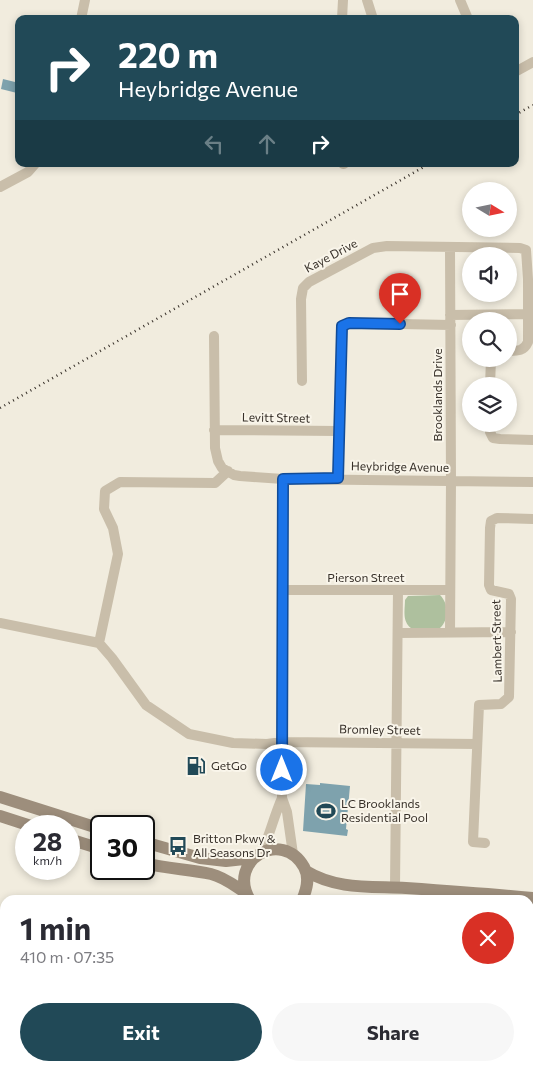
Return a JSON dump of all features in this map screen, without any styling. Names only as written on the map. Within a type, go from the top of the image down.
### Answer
[{"type":"main road","points":[[0,798],[90,826]]},
{"type":"main road","points":[[0,816],[15,821]]},
{"type":"main road","points":[[155,845],[200,858],[226,861],[257,855],[272,849],[283,850],[293,854],[306,871],[307,886],[304,895]]},
{"type":"main road","points":[[247,895],[244,884],[244,875],[247,866],[257,855]]},
{"type":"main road","points":[[155,865],[211,874],[222,878],[245,895]]},
{"type":"main road","points":[[306,871],[318,878],[349,886],[395,887],[495,895]]},
{"type":"street","points":[[82,15],[85,0]]},
{"type":"street","points":[[342,15],[343,0]]},
{"type":"street","points":[[367,0],[372,15]]},
{"type":"street","points":[[460,0],[466,15]]},
{"type":"street","points":[[519,70],[533,62]]},
{"type":"street","points":[[0,186],[28,172],[32,167]]},
{"type":"street","name":"Kaye Drive","points":[[302,382],[302,288],[308,282],[373,248],[387,246],[520,248],[526,250],[528,314]]},
{"type":"street","name":"Brooklands Drive","points":[[450,248],[450,633]]},
{"type":"street","points":[[338,478],[342,326],[349,323],[450,320],[528,314],[528,342],[525,348],[517,350]]},
{"type":"street","points":[[0,623],[99,643],[118,554],[113,528],[104,509],[105,491],[120,482],[215,483],[228,471],[222,468],[215,448],[214,336]]},
{"type":"street","name":"Levitt Street","points":[[214,430],[338,431]]},
{"type":"street","points":[[490,432],[493,438],[500,440],[533,440]]},
{"type":"street","name":"Heybridge Avenue","points":[[228,471],[240,476],[283,479],[338,478],[533,482]]},
{"type":"street","points":[[283,479],[282,798],[287,812],[293,854]]},
{"type":"street","name":"Lambert Street","points":[[485,844],[473,842],[479,705],[501,704],[509,697],[511,632],[511,599],[509,594],[491,590],[489,585],[491,521],[497,518],[533,519]]},
{"type":"street","name":"Pierson Street","points":[[282,590],[449,590]]},
{"type":"street","points":[[395,887],[398,590]]},
{"type":"street","points":[[398,633],[511,632]]},
{"type":"street","name":"Bromley Street","points":[[99,643],[146,705],[189,734],[233,743],[477,744]]},
{"type":"street","points":[[257,855],[272,828],[275,814],[282,798]]},
{"type":"green space","points":[[440,595],[445,603],[447,612],[443,625],[440,628],[411,628],[406,622],[405,615],[405,600],[408,596]]},
{"type":"water","points":[[3,79],[15,82],[15,92],[1,89]]},
{"type":"water","name":"LC Brooklands Residential Pool","points":[[320,783],[350,786],[347,836],[303,831],[306,784],[320,785]]},
{"type":"railway","points":[[519,113],[533,105]]},
{"type":"railway","points":[[0,408],[424,167]]},
{"type":"place","name":"GetGo","points":[[196,766]]},
{"type":"place","name":"LC Brooklands Residential Pool","points":[[326,811]]},
{"type":"place","name":"Britton Pkwy & All Seasons Dr","points":[[178,846]]},
{"type":"route","points":[[282,770],[283,479],[338,478],[339,366],[342,326],[349,323],[400,324]]}]
